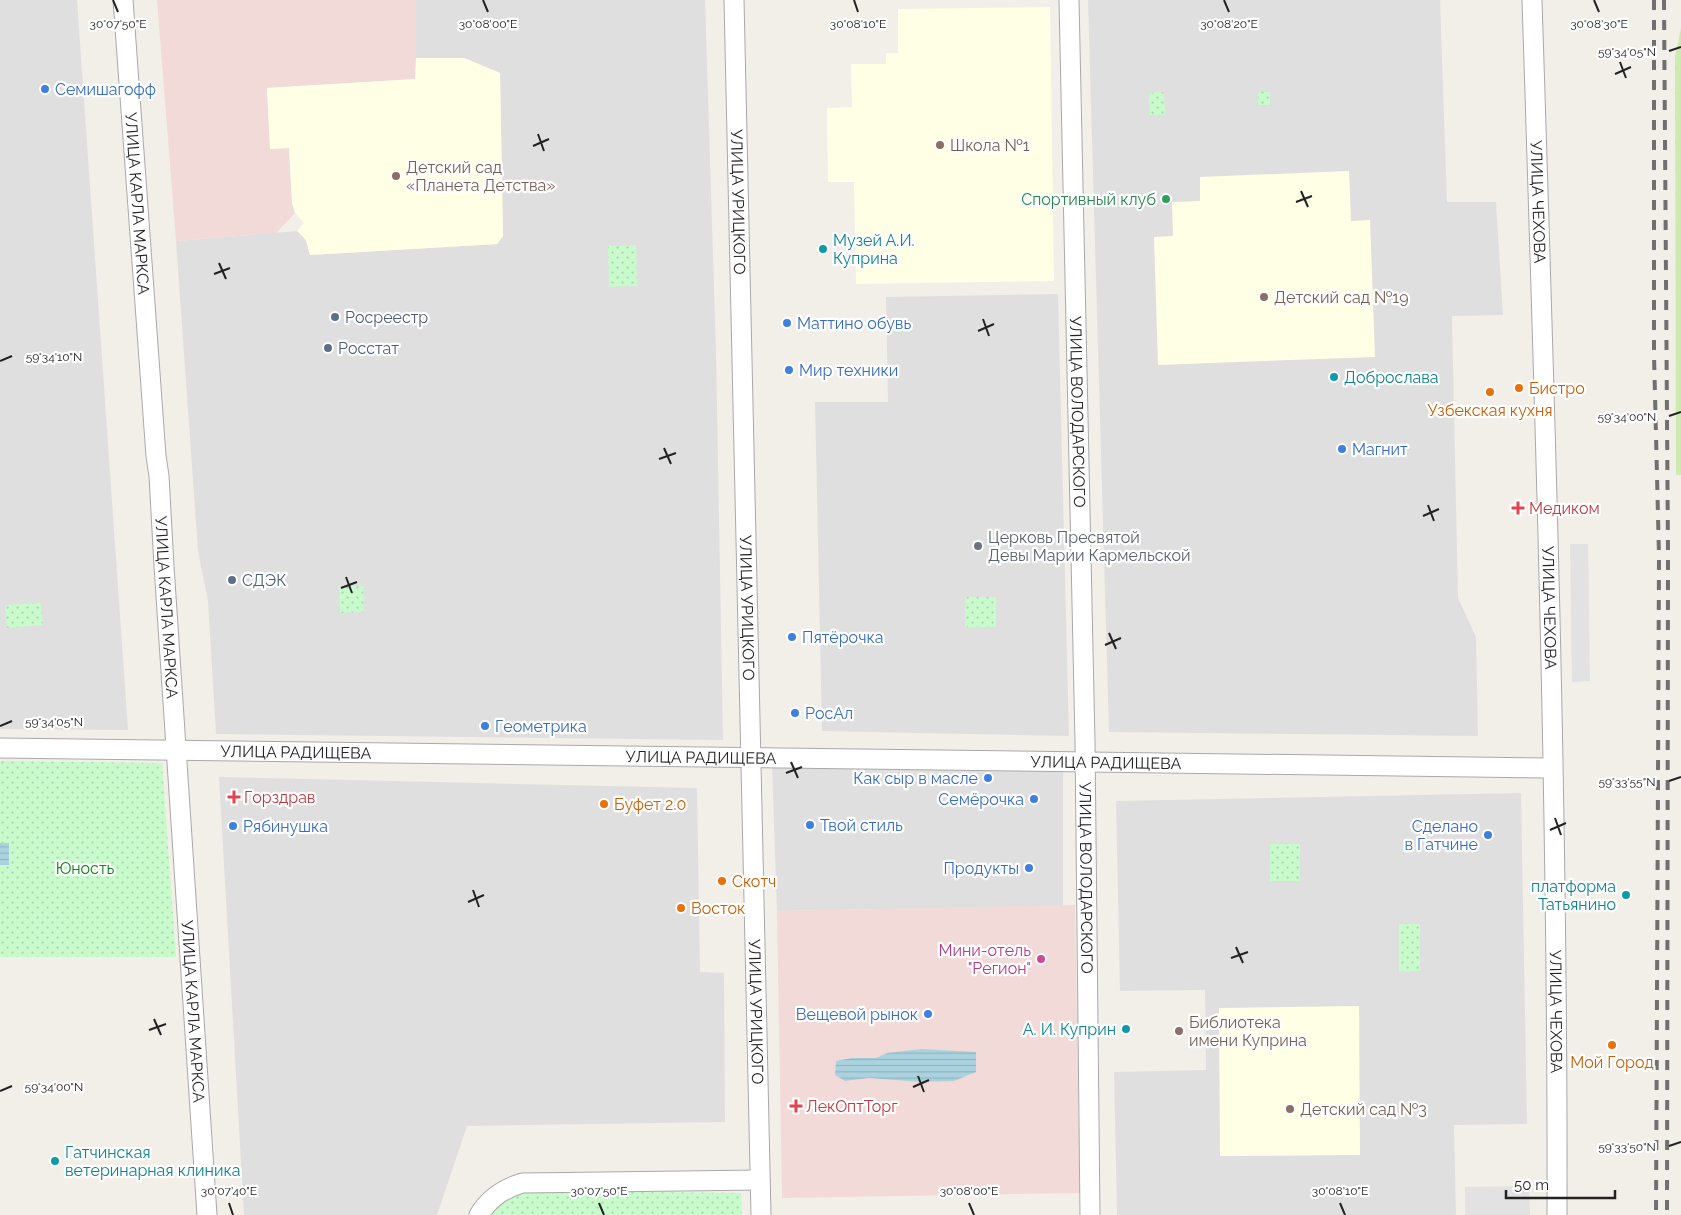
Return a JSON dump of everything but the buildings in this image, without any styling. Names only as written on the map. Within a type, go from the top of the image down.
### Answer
[{"type":"street","name":"УЛИЦА КАРЛА МАРКСА","points":[[123,0],[159,476],[207,1215]]},
{"type":"street","name":"УЛИЦА УРИЦКОГО","points":[[734,0],[761,1215]]},
{"type":"street","name":"УЛИЦА ВОЛОДАРСКОГО","points":[[1069,0],[1085,762],[1090,1215]]},
{"type":"street","name":"УЛИЦА ЧЕХОВА","points":[[1532,0],[1546,451],[1557,1104],[1557,1215]]},
{"type":"street","name":"УЛИЦА РАДИЩЕВА","points":[[0,748],[1552,768]]},
{"type":"street","points":[[478,1215],[496,1194],[522,1183],[760,1180]]},
{"type":"shaded area","points":[[0,0],[77,0],[128,730],[0,729]]},
{"type":"shaded area","points":[[157,0],[416,0],[416,79],[267,88],[270,149],[289,148],[292,203],[295,213],[276,233],[176,241]]},
{"type":"shaded area","points":[[416,0],[705,0],[716,352],[723,740],[216,734],[208,601],[198,551],[176,241],[297,231],[306,240],[310,255],[497,244],[503,236],[500,73],[464,58],[416,58]]},
{"type":"shaded area","points":[[1088,0],[1440,0],[1447,202],[1496,202],[1503,315],[1452,316],[1458,598],[1476,637],[1478,736],[1109,732]]},
{"type":"shaded area","name":"Школа №1","points":[[1050,7],[1054,281],[856,284],[854,182],[828,182],[827,108],[852,107],[851,64],[886,64],[886,53],[898,53],[898,9]]},
{"type":"shaded area","name":"Детский сад «Планета Детства»","points":[[416,58],[464,58],[500,73],[503,236],[497,244],[310,255],[306,240],[297,231],[304,223],[295,213],[292,203],[289,148],[270,149],[267,88],[415,79]]},
{"type":"shaded area","name":"Детский сад №19","points":[[1349,171],[1351,221],[1370,220],[1375,357],[1158,365],[1154,237],[1173,236],[1172,202],[1200,201],[1200,177]]},
{"type":"shaded area","points":[[1058,294],[1069,736],[822,731],[815,402],[888,402],[886,297]]},
{"type":"shaded area","points":[[1570,544],[1588,544],[1590,681],[1572,682]]},
{"type":"shaded area","points":[[772,765],[1063,768],[1063,906],[777,911]]},
{"type":"shaded area","points":[[219,777],[697,788],[700,972],[724,973],[725,1122],[467,1126],[437,1215],[244,1215]]},
{"type":"shaded area","points":[[1521,793],[1527,1124],[1454,1125],[1456,1215],[1117,1215],[1114,1072],[1206,1070],[1205,990],[1120,991],[1116,801]]},
{"type":"shaded area","name":"Вещевой рынок","points":[[1075,905],[1080,1193],[782,1198],[777,911]]},
{"type":"shaded area","name":"Детский сад №3","points":[[1359,1006],[1360,1155],[1220,1156],[1219,1008]]},
{"type":"shaded area","points":[[1529,1186],[1530,1215],[1465,1215],[1465,1187]]},
{"type":"green space","points":[[1681,28],[1681,475],[1676,475],[1675,56]]},
{"type":"green space","points":[[1164,92],[1165,115],[1150,115],[1149,93]]},
{"type":"green space","points":[[1258,92],[1270,92],[1270,105],[1258,105]]},
{"type":"green space","points":[[636,245],[637,286],[609,287],[608,246]]},
{"type":"green space","points":[[363,586],[364,612],[340,613],[339,587]]},
{"type":"green space","points":[[965,597],[996,597],[996,627],[965,627]]},
{"type":"green space","points":[[41,603],[43,625],[7,628],[5,605]]},
{"type":"green space","name":"Юность","points":[[0,761],[162,763],[176,957],[0,957]]},
{"type":"green space","points":[[1270,844],[1300,844],[1300,881],[1270,881]]},
{"type":"green space","points":[[1399,924],[1420,924],[1420,971],[1399,972]]},
{"type":"green space","points":[[533,1191],[741,1193],[742,1215],[488,1215],[502,1201],[520,1193]]},
{"type":"water","points":[[0,843],[9,843],[9,865],[0,865]]},
{"type":"water","points":[[921,1049],[976,1052],[976,1072],[954,1081],[921,1082],[869,1078],[845,1081],[835,1075],[836,1061],[852,1058],[876,1058],[887,1053]]},
{"type":"railway","points":[[1654,0],[1654,355],[1659,556],[1656,1215]]},
{"type":"railway","points":[[1664,0],[1668,555],[1667,1215]]},
{"type":"place","name":"Семишагофф","points":[[45,89]]},
{"type":"place","name":"Школа №1","points":[[940,145]]},
{"type":"place","name":"Детский сад «Планета Детства»","points":[[396,176]]},
{"type":"place","name":"Спортивный клуб","points":[[1166,199]]},
{"type":"place","name":"Музей А.И. Куприна","points":[[823,249]]},
{"type":"place","name":"Детский сад №19","points":[[1264,297]]},
{"type":"place","name":"Росреестр","points":[[335,317]]},
{"type":"place","name":"Маттино обувь","points":[[787,323]]},
{"type":"place","name":"Росстат","points":[[328,348]]},
{"type":"place","name":"Мир техники","points":[[789,370]]},
{"type":"place","name":"Доброслава","points":[[1334,377]]},
{"type":"place","name":"Бистро","points":[[1519,388]]},
{"type":"place","name":"Узбекская кухня","points":[[1490,392]]},
{"type":"place","name":"Магнит","points":[[1342,449]]},
{"type":"place","name":"Медиком","points":[[1518,508]]},
{"type":"place","name":"Церковь Пресвятой Девы Марии Кармельской","points":[[978,546]]},
{"type":"place","name":"СДЭК","points":[[232,580]]},
{"type":"place","name":"Пятёрочка","points":[[792,637]]},
{"type":"place","name":"РосАл","points":[[795,713]]},
{"type":"place","name":"Геометрика","points":[[485,726]]},
{"type":"place","name":"Как сыр в масле","points":[[988,778]]},
{"type":"place","name":"Горздрав","points":[[234,797]]},
{"type":"place","name":"Семёрочка","points":[[1034,799]]},
{"type":"place","name":"Буфет 2.0","points":[[604,804]]},
{"type":"place","name":"Твой стиль","points":[[810,825]]},
{"type":"place","name":"Рябинушка","points":[[233,826]]},
{"type":"place","name":"Сделано в Гатчине","points":[[1488,835]]},
{"type":"place","name":"Продукты","points":[[1029,868]]},
{"type":"place","name":"Скотч","points":[[722,881]]},
{"type":"place","name":"платформа Татьянино","points":[[1626,895]]},
{"type":"place","name":"Восток","points":[[681,908]]},
{"type":"place","name":"Мини-отель \"Регион\"","points":[[1041,959]]},
{"type":"place","name":"Вещевой рынок","points":[[928,1014]]},
{"type":"place","name":"А. И. Куприн","points":[[1126,1029]]},
{"type":"place","name":"Библиотека имени Куприна","points":[[1179,1031]]},
{"type":"place","name":"Мой Город","points":[[1612,1045]]},
{"type":"place","name":"ЛекОптТорг","points":[[796,1106]]},
{"type":"place","name":"Детский сад №3","points":[[1290,1109]]},
{"type":"place","name":"Гатчинская ветеринарная клиника","points":[[55,1161]]}]
